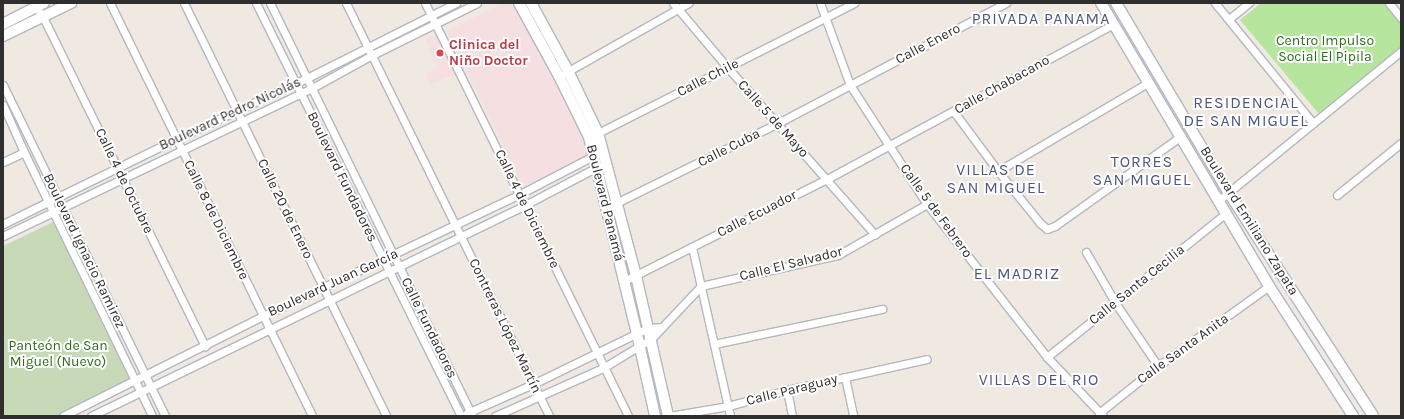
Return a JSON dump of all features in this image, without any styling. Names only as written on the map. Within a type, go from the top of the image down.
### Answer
[{"type":"street","points":[[3,36],[71,3]]},
{"type":"street","name":"Calle 8 de Diciembre","points":[[110,3],[312,416]]},
{"type":"street","name":"Calle 20 de Enero","points":[[184,3],[386,416]]},
{"type":"street","name":"Boulevard Fundadores","points":[[256,3],[382,260],[461,416]]},
{"type":"street","name":"Calle Fundadores","points":[[270,3],[471,414]]},
{"type":"street","name":"Contreras López Martín","points":[[346,3],[549,416]]},
{"type":"street","name":"Calle 4 de Diciembre","points":[[425,3],[520,194],[596,354],[628,416]]},
{"type":"street","name":"Boulevard Pedro Nicolás","points":[[3,224],[176,139],[307,78],[456,3]]},
{"type":"street","name":"Boulevard Pedro Nicolás","points":[[3,236],[123,177],[312,88],[372,55],[477,3]]},
{"type":"street","points":[[564,74],[675,6],[688,3]]},
{"type":"street","name":"Calle 5 de Febrero","points":[[820,3],[850,85],[927,204],[1047,357],[1101,414]]},
{"type":"street","name":"Calle Chile","points":[[594,135],[854,3]]},
{"type":"street","name":"Calle Enero","points":[[850,85],[1006,3]]},
{"type":"street","name":"Boulevard Emiliano Zapata","points":[[1101,3],[1269,286],[1353,416]]},
{"type":"street","name":"Boulevard Emiliano Zapata","points":[[1116,3],[1229,193],[1373,416]]},
{"type":"street","points":[[1216,3],[1313,123]]},
{"type":"street","points":[[1229,19],[1249,3]]},
{"type":"street","points":[[1389,3],[1401,18]]},
{"type":"street","points":[[3,24],[38,4]]},
{"type":"street","name":"Calle 4 de Octubre","points":[[38,4],[43,17],[205,346]]},
{"type":"street","name":"Boulevard Panamá","points":[[527,4],[564,74],[602,152],[601,166],[608,207],[655,416]]},
{"type":"street","name":"Calle 5 de Mayo","points":[[675,6],[875,235]]},
{"type":"street","name":"Calle Chabacano","points":[[889,144],[954,112],[1114,24]]},
{"type":"street","points":[[1218,201],[1401,51]]},
{"type":"street","points":[[998,171],[1149,82]]},
{"type":"street","name":"Boulevard Ignacio Ramirez","points":[[3,85],[165,416]]},
{"type":"street","name":"Calle Cuba","points":[[608,207],[618,204],[850,85]]},
{"type":"street","name":"Boulevard Ignacio Ramirez","points":[[3,105],[24,152],[152,416]]},
{"type":"street","points":[[954,112],[998,171],[1040,223],[1047,228],[1055,226],[1180,137]]},
{"type":"street","name":"Boulevard Panamá","points":[[594,135],[593,156],[601,166],[618,204],[669,416]]},
{"type":"street","points":[[1337,195],[1401,143]]},
{"type":"street","name":"Calle Ecuador","points":[[624,281],[827,179],[889,144]]},
{"type":"street","points":[[3,162],[24,152]]},
{"type":"street","name":"Boulevard Juan García","points":[[63,416],[263,316],[456,225],[602,152]]},
{"type":"street","name":"Boulevard Juan García","points":[[91,416],[525,205],[601,166]]},
{"type":"street","name":"Calle El Salvador","points":[[701,286],[838,255],[927,204]]},
{"type":"street","name":"Calle Santa Cecilia","points":[[1047,357],[1116,304],[1226,213]]},
{"type":"street","points":[[692,247],[730,416]]},
{"type":"street","points":[[1086,252],[1116,304],[1158,366]]},
{"type":"street","points":[[495,416],[603,368],[651,339],[701,286]]},
{"type":"street","name":"Calle Santa Anita","points":[[1101,414],[1158,366],[1269,286]]},
{"type":"street","points":[[714,344],[882,309]]},
{"type":"street","points":[[461,416],[471,414],[648,328],[662,327]]},
{"type":"street","name":"Calle Paraguay","points":[[669,416],[728,406],[787,390],[927,359]]},
{"type":"street","points":[[845,377],[853,416]]},
{"type":"street","points":[[787,390],[792,416]]},
{"type":"shaded area","points":[[503,3],[515,3],[553,72],[592,154],[524,188],[447,31]]},
{"type":"shaded area","name":"Clinica del Niño Doctor","points":[[438,32],[458,72],[431,85],[426,74],[438,67],[425,39]]},
{"type":"green space","name":"Centro Impulso Social El Pipila","points":[[1261,3],[1388,3],[1401,20],[1401,46],[1320,115],[1240,20]]},
{"type":"green space","name":"Panteón de San Miguel (Nuevo)","points":[[53,222],[131,379],[58,416],[3,416],[3,246]]},
{"type":"place","name":"Clinica del Niño Doctor","points":[[440,53]]},
{"type":"district","name":"PRIVADA PANAMA","points":[[1041,19]]},
{"type":"district","name":"RESIDENCIAL DE SAN MIGUEL","points":[[1246,112]]},
{"type":"district","name":"TORRES SAN MIGUEL","points":[[1142,171]]},
{"type":"district","name":"VILLAS DE SAN MIGUEL","points":[[996,179]]},
{"type":"district","name":"EL MADRIZ","points":[[1017,274]]},
{"type":"district","name":"VILLAS DEL RIO","points":[[1039,380]]}]
